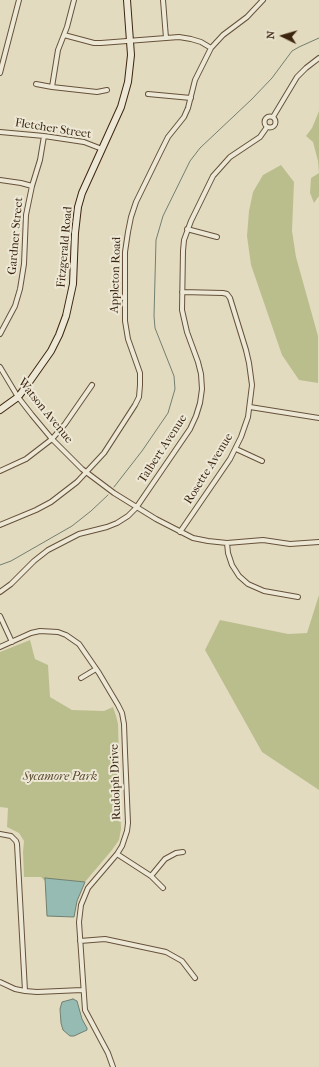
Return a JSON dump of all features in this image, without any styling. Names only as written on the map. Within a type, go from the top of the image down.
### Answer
[{"type":"main road","name":"Fitzgerald Road","points":[[0,410],[18,397],[51,351],[66,316],[73,284],[75,233],[78,207],[82,193],[126,94],[130,69],[130,41],[127,0]]},
{"type":"street","points":[[0,73],[19,0]]},
{"type":"street","points":[[52,87],[58,50],[74,0]]},
{"type":"street","points":[[163,0],[166,38]]},
{"type":"street","name":"Appleton Road","points":[[0,525],[36,510],[64,493],[87,473],[104,453],[131,413],[139,397],[140,373],[128,339],[125,321],[125,252],[128,232],[136,202],[168,137],[184,117],[191,98],[195,80],[211,48],[223,35],[247,17],[263,0]]},
{"type":"street","points":[[64,35],[94,43],[180,37],[190,38],[211,48]]},
{"type":"street","points":[[273,117],[297,77],[319,58]]},
{"type":"street","points":[[36,84],[97,92],[107,90]]},
{"type":"street","points":[[148,94],[191,98]]},
{"type":"street","points":[[269,116],[273,117],[276,121],[275,124],[272,127],[267,127],[264,120],[269,116]]},
{"type":"street","name":"Talbert Avenue","points":[[0,592],[11,584],[34,561],[48,550],[79,534],[117,523],[128,516],[136,508],[190,429],[200,403],[202,389],[201,374],[198,362],[184,324],[182,310],[183,251],[187,229],[208,184],[217,170],[230,157],[260,137],[267,127]]},
{"type":"street","name":"Fletcher Street","points":[[0,132],[44,136],[84,142],[102,149]]},
{"type":"street","name":"Gardner Street","points":[[0,334],[15,306],[22,283],[26,215],[32,186],[40,160],[44,136]]},
{"type":"street","points":[[0,180],[32,186]]},
{"type":"street","points":[[187,229],[217,237]]},
{"type":"street","name":"Rosette Avenue","points":[[180,532],[236,449],[245,427],[250,407],[252,384],[250,363],[230,298],[227,294],[182,292]]},
{"type":"street","name":"Watson Avenue","points":[[0,367],[18,397],[52,439],[87,473],[136,508],[193,538],[227,543],[263,540],[290,544],[319,542]]},
{"type":"street","points":[[0,471],[26,459],[52,439],[65,424],[92,385]]},
{"type":"street","points":[[250,407],[319,418]]},
{"type":"street","points":[[236,449],[262,461]]},
{"type":"street","points":[[227,543],[228,553],[232,565],[248,584],[264,591],[298,597]]},
{"type":"street","points":[[0,616],[12,642]]},
{"type":"street","name":"Rudolph Drive","points":[[0,647],[31,633],[40,631],[58,632],[66,635],[80,644],[122,713],[124,724],[128,823],[125,839],[117,854],[93,882],[84,896],[79,915],[82,990],[87,1016],[108,1053],[113,1067]]},
{"type":"street","points":[[81,678],[96,669]]},
{"type":"street","points":[[0,834],[8,835],[14,838],[17,844],[24,991]]},
{"type":"street","points":[[151,876],[165,859],[176,853],[183,852]]},
{"type":"street","points":[[117,854],[151,876],[163,888]]},
{"type":"street","points":[[80,941],[105,939],[166,952],[182,961],[195,978]]},
{"type":"street","points":[[0,982],[15,989],[24,991],[37,992],[82,990]]},
{"type":"green space","points":[[319,111],[319,173],[318,161],[313,142],[306,136],[312,128]]},
{"type":"green space","points":[[281,165],[294,182],[292,231],[296,257],[318,336],[318,383],[299,380],[282,355],[251,265],[247,236],[249,211],[253,192],[263,175]]},
{"type":"green space","points":[[319,173],[319,196],[314,203],[310,193],[311,178]]},
{"type":"green space","points":[[319,595],[319,790],[262,752],[205,650],[220,620],[288,634],[307,633]]},
{"type":"green space","name":"Sycamore Park","points":[[30,640],[35,659],[48,665],[50,697],[72,710],[104,711],[113,707],[118,724],[121,829],[119,840],[85,882],[45,878],[45,881],[41,877],[24,877],[24,841],[19,833],[7,827],[8,808],[0,807],[0,652]]},
{"type":"water","points":[[45,878],[85,882],[77,901],[74,917],[47,916]]},
{"type":"water","points":[[73,999],[77,1001],[87,1030],[74,1036],[70,1036],[63,1030],[60,1009],[62,1002]]},
{"type":"waterway","points":[[114,487],[142,451],[168,413],[175,389],[174,376],[155,328],[154,316],[156,240],[163,216],[190,161],[200,148],[272,78],[292,51],[319,38]]},
{"type":"waterway","points":[[0,565],[11,561],[72,526],[108,495]]}]
